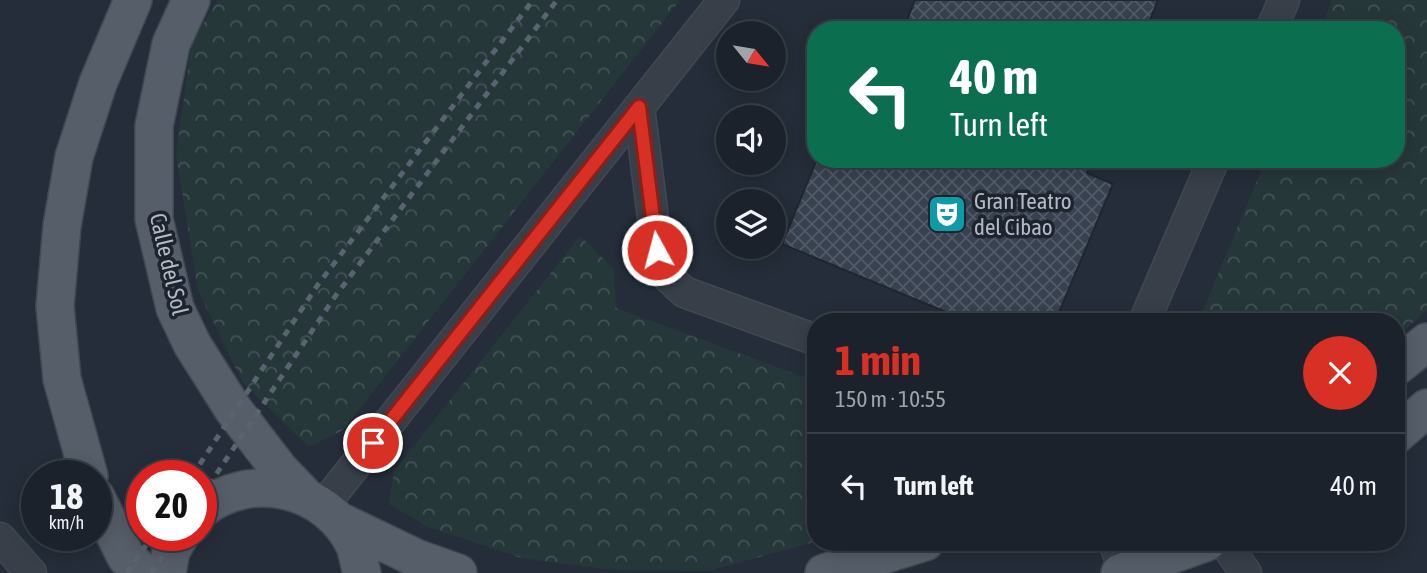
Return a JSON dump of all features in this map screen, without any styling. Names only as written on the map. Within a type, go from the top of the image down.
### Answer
[{"type":"main road","points":[[85,460],[62,379],[55,306],[62,226],[74,157],[98,83],[133,0]]},
{"type":"main road","name":"Calle del Sol","points":[[191,0],[171,44],[154,126],[154,219],[175,309],[192,344],[233,410],[279,469],[322,508]]},
{"type":"main road","points":[[1405,360],[1427,342]]},
{"type":"main road","points":[[1405,427],[1427,408]]},
{"type":"main road","points":[[217,501],[228,494],[255,488],[282,489],[416,558],[458,573]]},
{"type":"main road","points":[[322,508],[355,547],[362,573]]},
{"type":"main road","points":[[112,529],[126,557],[144,573]]},
{"type":"main road","points":[[167,573],[171,551]]},
{"type":"main road","points":[[824,573],[896,551]]},
{"type":"main road","points":[[1121,565],[1173,551]]},
{"type":"street","points":[[322,508],[724,0]]},
{"type":"street","points":[[1275,21],[1284,0]]},
{"type":"street","points":[[639,107],[657,250],[670,279],[684,292],[807,337]]},
{"type":"street","points":[[1148,313],[1210,168]]},
{"type":"street","points":[[0,537],[32,573]]},
{"type":"street","points":[[1230,551],[1246,573]]},
{"type":"green space","points":[[218,0],[680,0],[343,430],[309,447],[243,383],[198,291],[176,154],[192,41]]},
{"type":"green space","points":[[1332,0],[1427,0],[1427,310],[1405,330],[1405,313],[1202,313],[1262,168],[1405,168],[1405,21],[1324,21]]},
{"type":"green space","points":[[580,236],[614,269],[616,308],[807,378],[807,544],[708,571],[611,570],[521,558],[428,527],[389,504],[394,471]]},
{"type":"building","points":[[915,0],[1158,0],[1150,21],[907,21]]},
{"type":"building","name":"Gran Teatro del Cibao","points":[[813,168],[1089,168],[1087,173],[1113,184],[1059,313],[948,313],[786,246],[786,234]]},
{"type":"railway","points":[[203,460],[317,286],[533,0]]},
{"type":"railway","points":[[217,473],[334,298],[557,0]]},
{"type":"railway","points":[[127,573],[142,551]]},
{"type":"railway","points":[[151,573],[166,551]]},
{"type":"place","name":"Gran Teatro del Cibao","points":[[947,214]]},
{"type":"route","points":[[373,443],[639,107],[657,250]]}]
